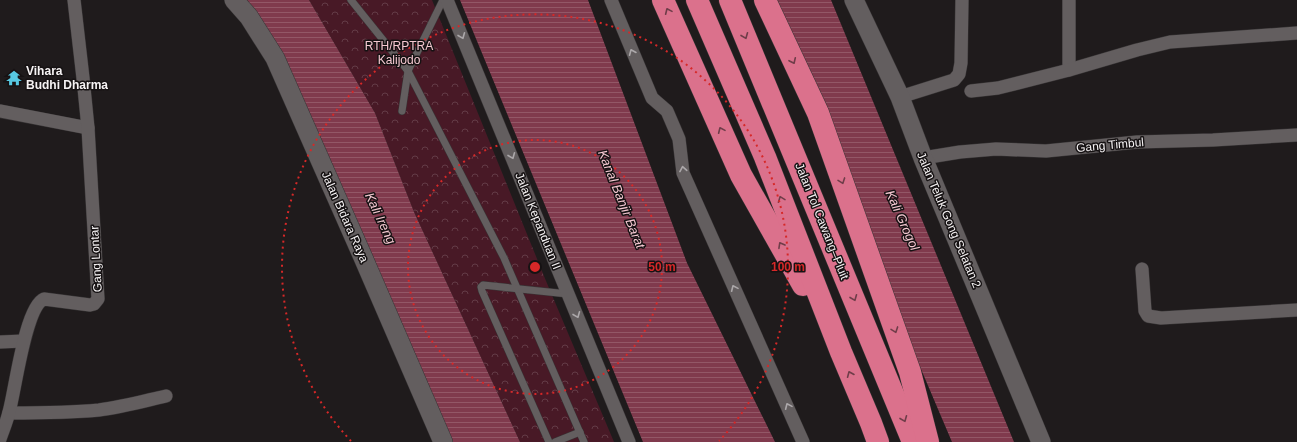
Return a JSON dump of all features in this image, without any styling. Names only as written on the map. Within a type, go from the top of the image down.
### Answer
[{"type":"highway","points":[[663,0],[741,174],[841,352]]},
{"type":"highway","points":[[697,0],[765,157],[841,352],[878,442]]},
{"type":"highway","name":"Jalan Tol Cawang–Pluit","points":[[730,0],[913,442]]},
{"type":"highway","points":[[765,0],[818,113],[910,372],[928,442]]},
{"type":"street","points":[[0,111],[88,128],[84,78],[74,0]]},
{"type":"street","name":"Jalan Bidara Raya","points":[[234,0],[249,17],[275,58],[443,442]]},
{"type":"street","name":"Jalan Kepanduan II","points":[[447,0],[629,442]]},
{"type":"street","points":[[610,0],[652,98],[667,111],[679,139],[683,172],[803,442]]},
{"type":"street","name":"Jalan Teluk Gong Selatan 2","points":[[854,0],[900,97],[923,158],[1042,442]]},
{"type":"street","points":[[900,97],[954,80],[959,74],[961,63],[962,0]]},
{"type":"street","points":[[1069,0],[1069,70]]},
{"type":"street","points":[[971,91],[998,88],[1170,42],[1297,32]]},
{"type":"street","name":"Gang Lontar","points":[[0,438],[9,413],[23,341],[35,309],[41,301],[44,300],[90,305],[94,304],[98,299],[88,128]]},
{"type":"street","name":"Gang Timbul","points":[[923,158],[960,152],[996,149],[1046,151],[1137,142],[1213,140],[1297,135]]},
{"type":"street","points":[[1142,270],[1145,311],[1148,316],[1153,318],[1297,310]]},
{"type":"street","points":[[0,342],[23,341]]},
{"type":"street","points":[[9,413],[61,413],[100,410],[166,396]]},
{"type":"lane","points":[[351,0],[408,71],[504,258],[584,442]]},
{"type":"lane","points":[[356,0],[358,8]]},
{"type":"lane","points":[[402,110],[408,71],[443,0]]},
{"type":"lane","points":[[549,442],[481,288],[484,285],[568,294]]},
{"type":"lane","points":[[555,442],[580,432]]},
{"type":"green space","name":"RTH/RPTRA Kalijodo","points":[[309,0],[432,0],[546,281],[614,442],[520,442],[414,212],[375,113]]},
{"type":"water","name":"Kali Ireng","points":[[244,0],[309,0],[375,113],[414,212],[520,442],[453,442],[291,83]]},
{"type":"water","name":"Kanal Banjir Barat","points":[[460,0],[588,0],[687,263],[775,442],[643,442]]},
{"type":"water","name":"Kali Grogol","points":[[764,0],[831,0],[1014,442],[952,442]]},
{"type":"place","name":"Vihara Budhi Dharma","points":[[14,78]]}]
